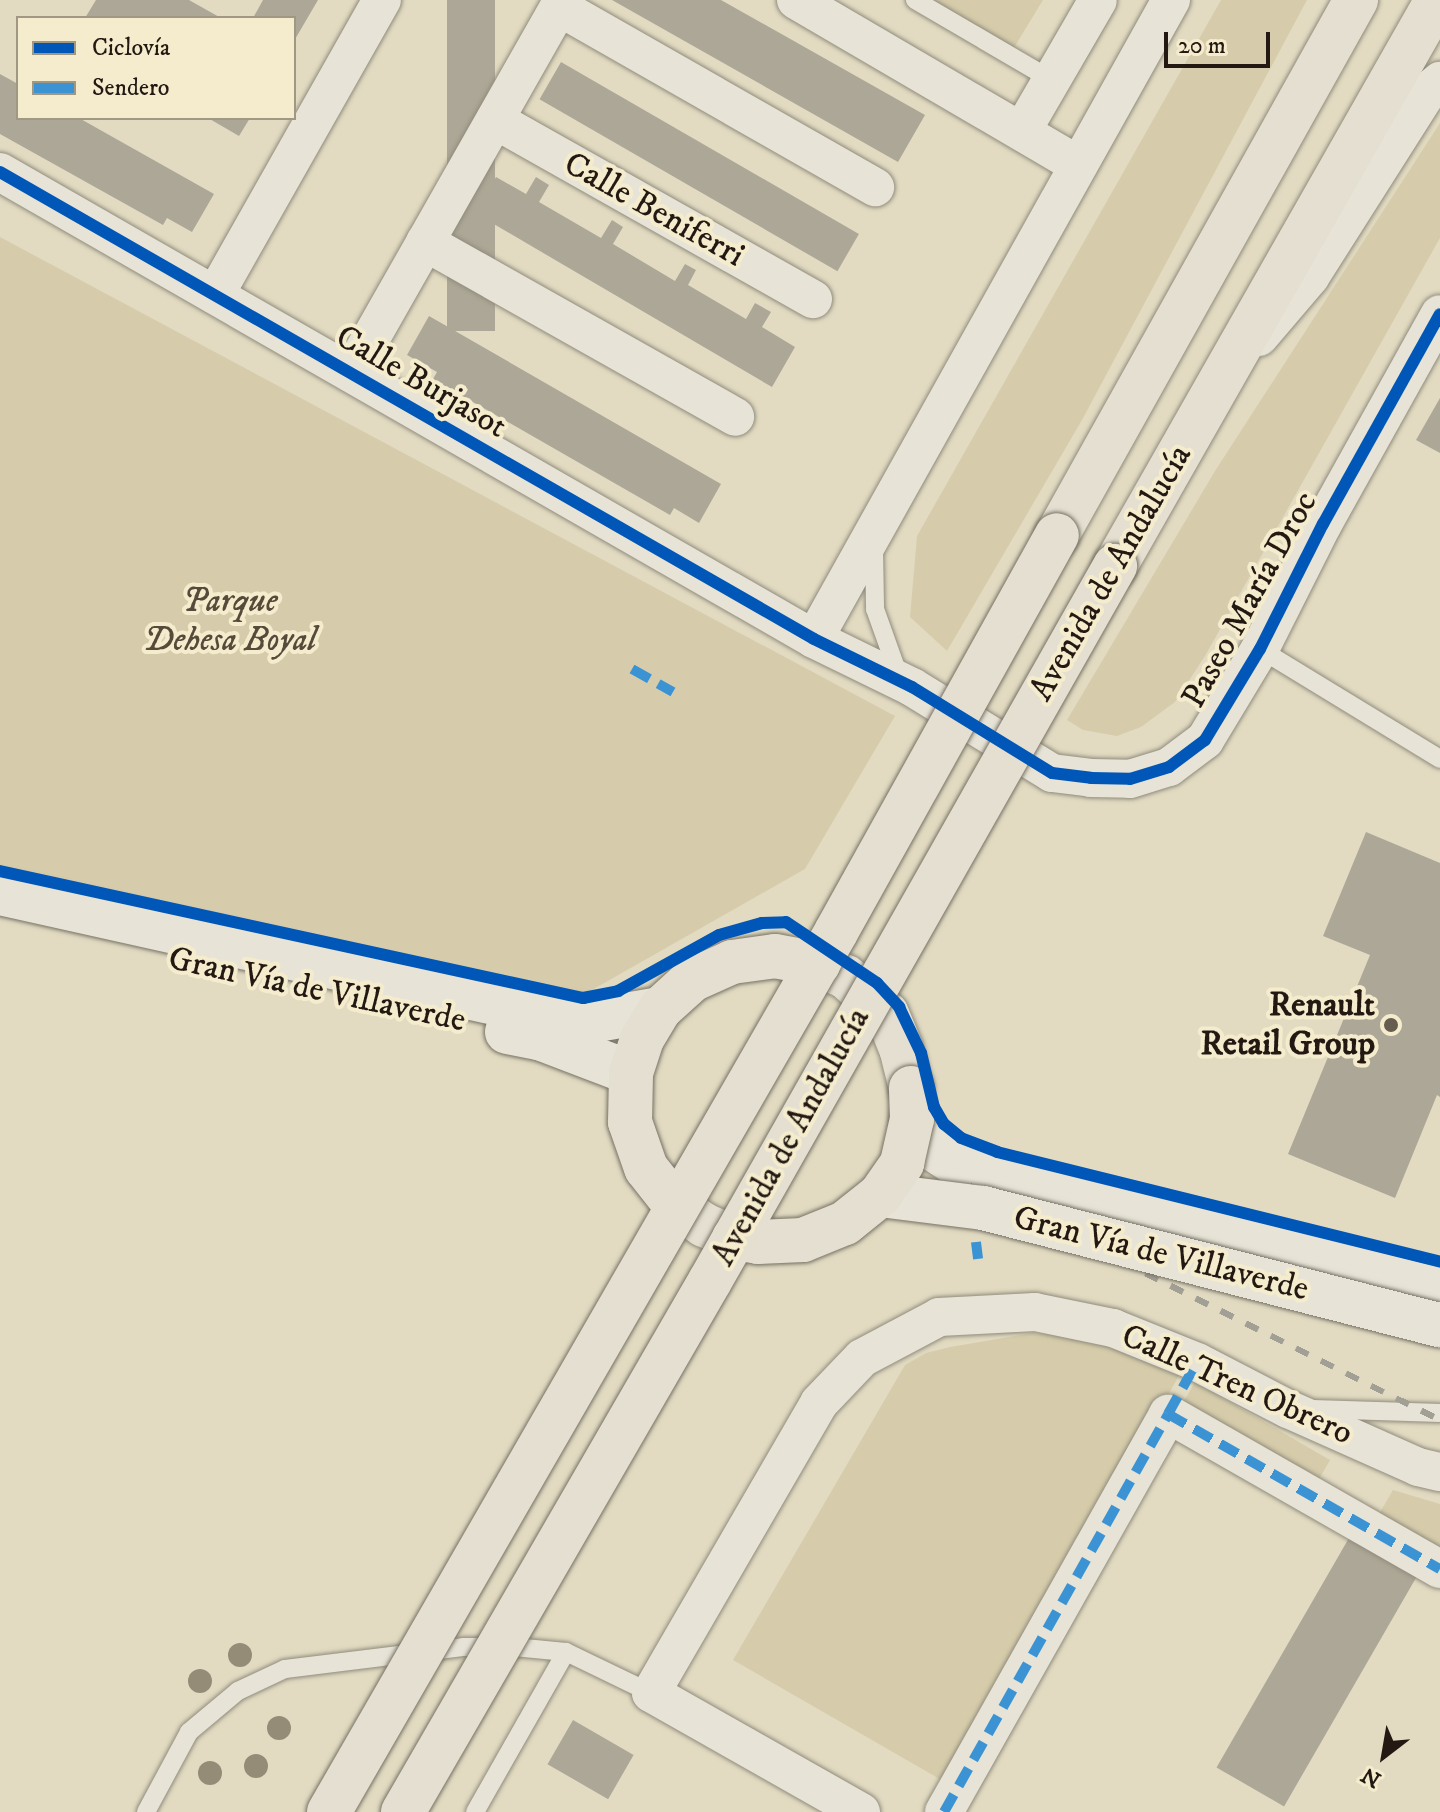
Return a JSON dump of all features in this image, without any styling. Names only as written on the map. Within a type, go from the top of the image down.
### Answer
[{"type":"main road","name":"Avenida de Andalucía","points":[[329,1812],[818,964],[1356,0]]},
{"type":"main road","name":"Avenida de Andalucía","points":[[403,1812],[734,1238],[1437,0]]},
{"type":"main road","points":[[775,956],[818,964],[846,977],[871,996],[887,1014],[901,1048],[911,1088],[912,1119],[902,1163],[880,1195],[845,1223],[803,1240],[758,1242],[734,1238],[704,1225],[676,1206],[646,1168],[630,1122],[631,1073],[642,1039],[660,1009],[692,980],[732,962],[775,956]]},
{"type":"street","points":[[215,295],[382,0]]},
{"type":"street","points":[[796,0],[1077,164]]},
{"type":"street","points":[[1022,131],[1098,0]]},
{"type":"street","points":[[814,639],[1171,0]]},
{"type":"street","points":[[351,373],[561,4],[875,187]]},
{"type":"street","points":[[1223,378],[1310,277],[1428,91],[1440,81]]},
{"type":"street","name":"Calle Beniferri","points":[[495,120],[813,299]]},
{"type":"street","name":"Calle Burjasot","points":[[0,172],[814,639]]},
{"type":"street","points":[[425,242],[735,417]]},
{"type":"street","name":"Paseo María Droc","points":[[814,639],[901,682],[1052,773],[1130,779],[1169,767],[1205,740],[1260,649],[1323,524],[1440,314]]},
{"type":"street","name":"Gran Vía de Villaverde","points":[[0,893],[548,1015],[597,1020],[660,1009]]},
{"type":"street","name":"Gran Vía de Villaverde","points":[[0,922],[542,1039],[631,1073]]},
{"type":"street","name":"Gran Vía de Villaverde","points":[[912,1119],[927,1145],[953,1162],[992,1176],[1440,1290]]},
{"type":"street","name":"Gran Vía de Villaverde","points":[[880,1195],[983,1208],[1440,1325]]},
{"type":"street","name":"Calle Tren Obrero","points":[[651,1693],[819,1403],[862,1358],[939,1317],[1035,1312],[1113,1328],[1197,1362],[1288,1409],[1418,1467],[1440,1472]]},
{"type":"street","points":[[944,1812],[1197,1362]]},
{"type":"street","points":[[1168,1414],[1440,1569]]},
{"type":"street","points":[[651,1693],[861,1812]]},
{"type":"lane","points":[[915,0],[1052,80]]},
{"type":"lane","points":[[873,532],[875,609],[901,682]]},
{"type":"lane","points":[[1260,649],[1440,759]]},
{"type":"lane","points":[[1288,1409],[1440,1413]]},
{"type":"lane","points":[[146,1812],[189,1732],[238,1691],[285,1669],[463,1647],[514,1647],[566,1652],[651,1693]]},
{"type":"lane","points":[[475,1812],[566,1652]]},
{"type":"green space","points":[[915,0],[1043,0],[1009,56]]},
{"type":"green space","points":[[1221,0],[1307,0],[1082,420],[947,651],[910,617],[917,536]]},
{"type":"green space","points":[[1440,123],[1440,238],[1205,656],[1175,702],[1141,727],[1117,736],[1083,730],[1067,720],[1215,471]]},
{"type":"green space","name":"Parque Dehesa Boyal","points":[[0,237],[895,716],[805,869],[548,1015],[0,888]]},
{"type":"green space","points":[[1032,1333],[1086,1338],[1181,1372],[950,1785],[733,1660],[905,1365],[926,1353]]},
{"type":"green space","points":[[1195,1382],[1330,1460],[1313,1489],[1178,1411]]},
{"type":"green space","points":[[1393,1490],[1440,1504],[1440,1558],[1375,1521]]},
{"type":"building","points":[[96,0],[189,0],[217,16],[86,16]]},
{"type":"building","points":[[263,0],[318,0],[296,38],[296,16],[254,16]]},
{"type":"building","points":[[447,0],[495,0],[495,331],[447,331]]},
{"type":"building","points":[[612,0],[721,0],[925,115],[898,162]]},
{"type":"building","points":[[561,62],[859,234],[837,271],[540,99]]},
{"type":"building","points":[[0,74],[16,83],[16,120],[83,120],[214,194],[192,232],[167,218],[163,225],[0,134]]},
{"type":"building","points":[[211,120],[249,120],[239,136]]},
{"type":"building","points":[[496,177],[526,194],[536,177],[549,185],[539,202],[601,238],[612,220],[623,227],[613,244],[675,281],[685,264],[696,270],[688,285],[746,319],[755,303],[771,312],[762,327],[795,347],[772,387],[475,213]]},
{"type":"building","points":[[429,316],[721,484],[699,523],[674,508],[670,515],[433,379],[437,372],[407,355]]},
{"type":"building","points":[[1440,398],[1440,453],[1416,440]]},
{"type":"building","name":"Renault Retail Group","points":[[1366,832],[1440,863],[1440,1097],[1437,1095],[1395,1198],[1288,1154],[1370,955],[1323,936]]},
{"type":"building","points":[[1353,1531],[1421,1570],[1284,1806],[1216,1767]]},
{"type":"building","points":[[573,1720],[634,1755],[608,1799],[548,1764]]},
{"type":"railway","points":[[970,1186],[1440,1420]]},
{"type":"marked path","points":[[632,669],[673,692]]},
{"type":"marked path","points":[[976,1242],[978,1259]]},
{"type":"marked path","points":[[1168,1414],[1197,1362]]},
{"type":"marked path","points":[[944,1812],[1168,1414],[1440,1569]]},
{"type":"cycle path","points":[[0,172],[814,639],[912,687],[1052,773],[1091,778],[1130,779],[1169,767],[1205,740],[1260,649],[1323,524],[1440,314]]},
{"type":"cycle path","points":[[0,871],[583,998],[618,991],[719,935],[762,923],[786,922],[877,983],[899,1007],[921,1053],[934,1107],[944,1124],[961,1138],[997,1152],[1440,1262]]},
{"type":"place","name":"Renault Retail Group","points":[[1391,1025]]}]
